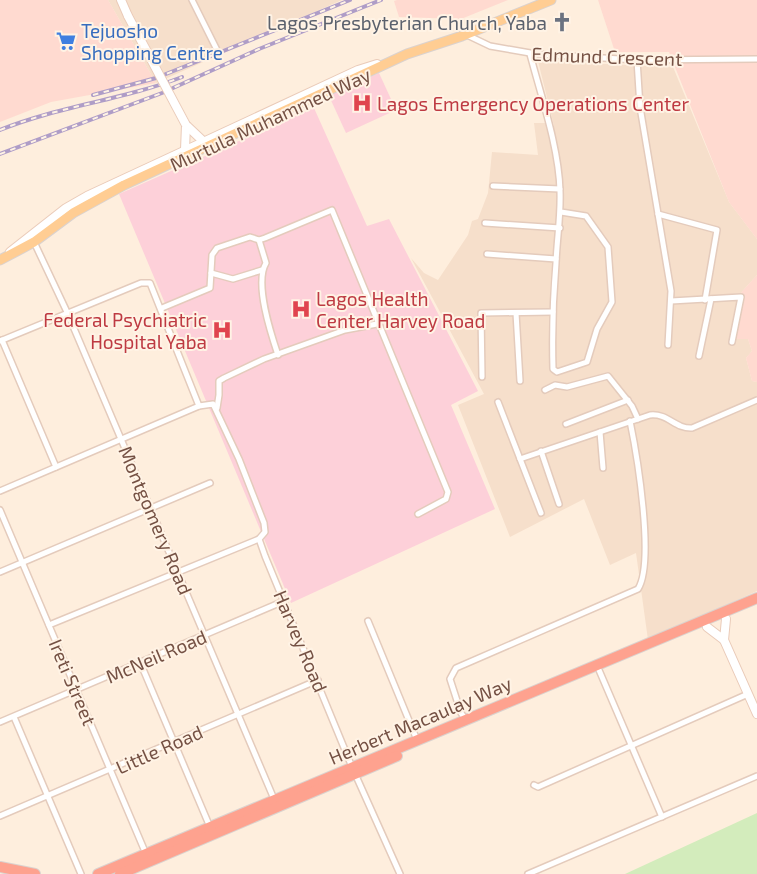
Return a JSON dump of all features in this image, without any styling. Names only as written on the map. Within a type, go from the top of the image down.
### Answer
[{"type":"highway","name":"Herbert Macaulay Way","points":[[120,874],[311,792],[417,740],[757,598]]},
{"type":"highway","name":"Herbert Macaulay Way","points":[[98,874],[274,799],[353,771],[707,627],[757,604]]},
{"type":"highway","points":[[0,867],[35,874]]},
{"type":"main road","points":[[121,0],[186,125],[204,142]]},
{"type":"main road","name":"Murtula Muhammed Way","points":[[0,259],[34,242],[73,213],[124,185],[407,54],[462,36],[551,0]]},
{"type":"main road","points":[[0,259],[66,208],[138,172],[358,70],[407,54]]},
{"type":"main road","points":[[185,150],[186,125]]},
{"type":"main road","points":[[724,640],[726,619]]},
{"type":"main road","points":[[707,627],[724,640],[757,714]]},
{"type":"street","points":[[192,0],[217,50]]},
{"type":"street","name":"Edmund Crescent","points":[[462,36],[468,34],[490,46],[530,54],[637,60],[757,59]]},
{"type":"street","points":[[530,54],[551,135],[560,190],[561,212],[553,312],[554,371],[587,362],[597,329],[612,302],[609,250],[586,216],[561,212]]},
{"type":"street","points":[[637,60],[640,107],[672,301],[668,345]]},
{"type":"street","points":[[493,186],[560,190]]},
{"type":"street","points":[[162,308],[210,288],[212,256],[218,248],[250,237],[259,240],[332,210],[377,324],[448,492],[446,499],[418,514]]},
{"type":"street","points":[[658,214],[717,230],[699,356]]},
{"type":"street","points":[[485,223],[560,228]]},
{"type":"street","points":[[259,240],[266,263],[262,270],[266,315],[278,355]]},
{"type":"street","name":"Montgomery Road","points":[[34,242],[67,312],[122,439],[274,799]]},
{"type":"street","points":[[487,254],[556,259]]},
{"type":"street","points":[[211,273],[233,279],[262,270]]},
{"type":"street","points":[[56,467],[1,340],[67,312],[146,282],[150,283],[162,308],[199,406]]},
{"type":"street","points":[[672,301],[708,300],[741,296],[732,342]]},
{"type":"street","points":[[482,377],[481,313],[553,312]]},
{"type":"street","points":[[516,313],[520,381]]},
{"type":"street","points":[[0,491],[199,406],[209,403],[217,408],[218,381],[278,355],[345,330],[377,324]]},
{"type":"street","points":[[545,390],[556,385],[567,387],[605,376],[611,379],[628,400],[638,419]]},
{"type":"street","points":[[566,424],[628,400]]},
{"type":"street","points":[[520,459],[630,421],[660,414],[681,427],[692,428],[757,400]]},
{"type":"street","points":[[498,402],[541,513]]},
{"type":"street","name":"Harvey Road","points":[[217,408],[264,523],[265,532],[259,539],[318,680],[353,771],[400,874]]},
{"type":"street","points":[[466,720],[461,713],[450,679],[456,668],[638,589],[642,583],[645,554],[640,486],[630,421]]},
{"type":"street","points":[[600,432],[603,468]]},
{"type":"street","points":[[541,451],[560,504]]},
{"type":"street","points":[[0,572],[210,483]]},
{"type":"street","name":"Ireti Street","points":[[0,510],[146,854]]},
{"type":"street","points":[[49,625],[259,539]]},
{"type":"street","name":"McNeil Road","points":[[0,722],[284,601]]},
{"type":"street","points":[[368,621],[417,740]]},
{"type":"street","points":[[140,662],[210,827]]},
{"type":"street","points":[[599,670],[662,817]]},
{"type":"street","name":"Little Road","points":[[0,816],[110,771],[318,680]]},
{"type":"street","points":[[534,786],[538,787],[748,694]]},
{"type":"street","points":[[14,716],[81,874]]},
{"type":"street","points":[[528,874],[757,776]]},
{"type":"shaded area","name":"Tejuosho Shopping Centre","points":[[0,0],[108,0],[156,83],[51,102],[0,122]]},
{"type":"shaded area","points":[[108,0],[342,0],[156,83]]},
{"type":"shaded area","points":[[508,0],[461,19],[399,17],[394,1]]},
{"type":"shaded area","points":[[598,0],[757,0],[757,239],[729,202],[669,52],[615,52]]},
{"type":"shaded area","points":[[538,61],[673,67],[729,202],[757,239],[757,275],[738,296],[731,339],[748,339],[752,351],[746,358],[752,381],[757,382],[757,591],[648,640],[636,553],[610,565],[584,499],[510,537],[458,405],[484,394],[411,258],[424,273],[438,280],[468,235],[472,221],[478,219],[488,193],[492,152],[538,155],[534,123],[547,123],[554,126]]},
{"type":"shaded area","name":"Lagos Emergency Operations Center","points":[[379,73],[396,110],[346,133],[329,96]]},
{"type":"shaded area","name":"Lagos Health Center Harvey Road","points":[[314,108],[367,226],[389,219],[478,391],[451,405],[495,509],[291,603],[119,194]]},
{"type":"shaded area","points":[[757,275],[757,382],[752,381],[746,358],[752,351],[748,339],[730,339],[738,296]]},
{"type":"green space","points":[[757,813],[757,874],[625,874]]},
{"type":"railway","points":[[93,95],[156,78],[350,0]]},
{"type":"railway","points":[[0,154],[162,93],[259,49],[381,0]]},
{"type":"railway","points":[[0,130],[45,115],[137,92],[182,77]]},
{"type":"place","name":"Lagos Presbyterian Church, Yaba","points":[[562,22]]},
{"type":"place","name":"Tejuosho Shopping Centre","points":[[66,41]]},
{"type":"place","name":"Lagos Emergency Operations Center","points":[[362,103]]},
{"type":"place","name":"Lagos Health Center Harvey Road","points":[[301,309]]},
{"type":"place","name":"Federal Psychiatric Hospital Yaba","points":[[222,330]]}]
